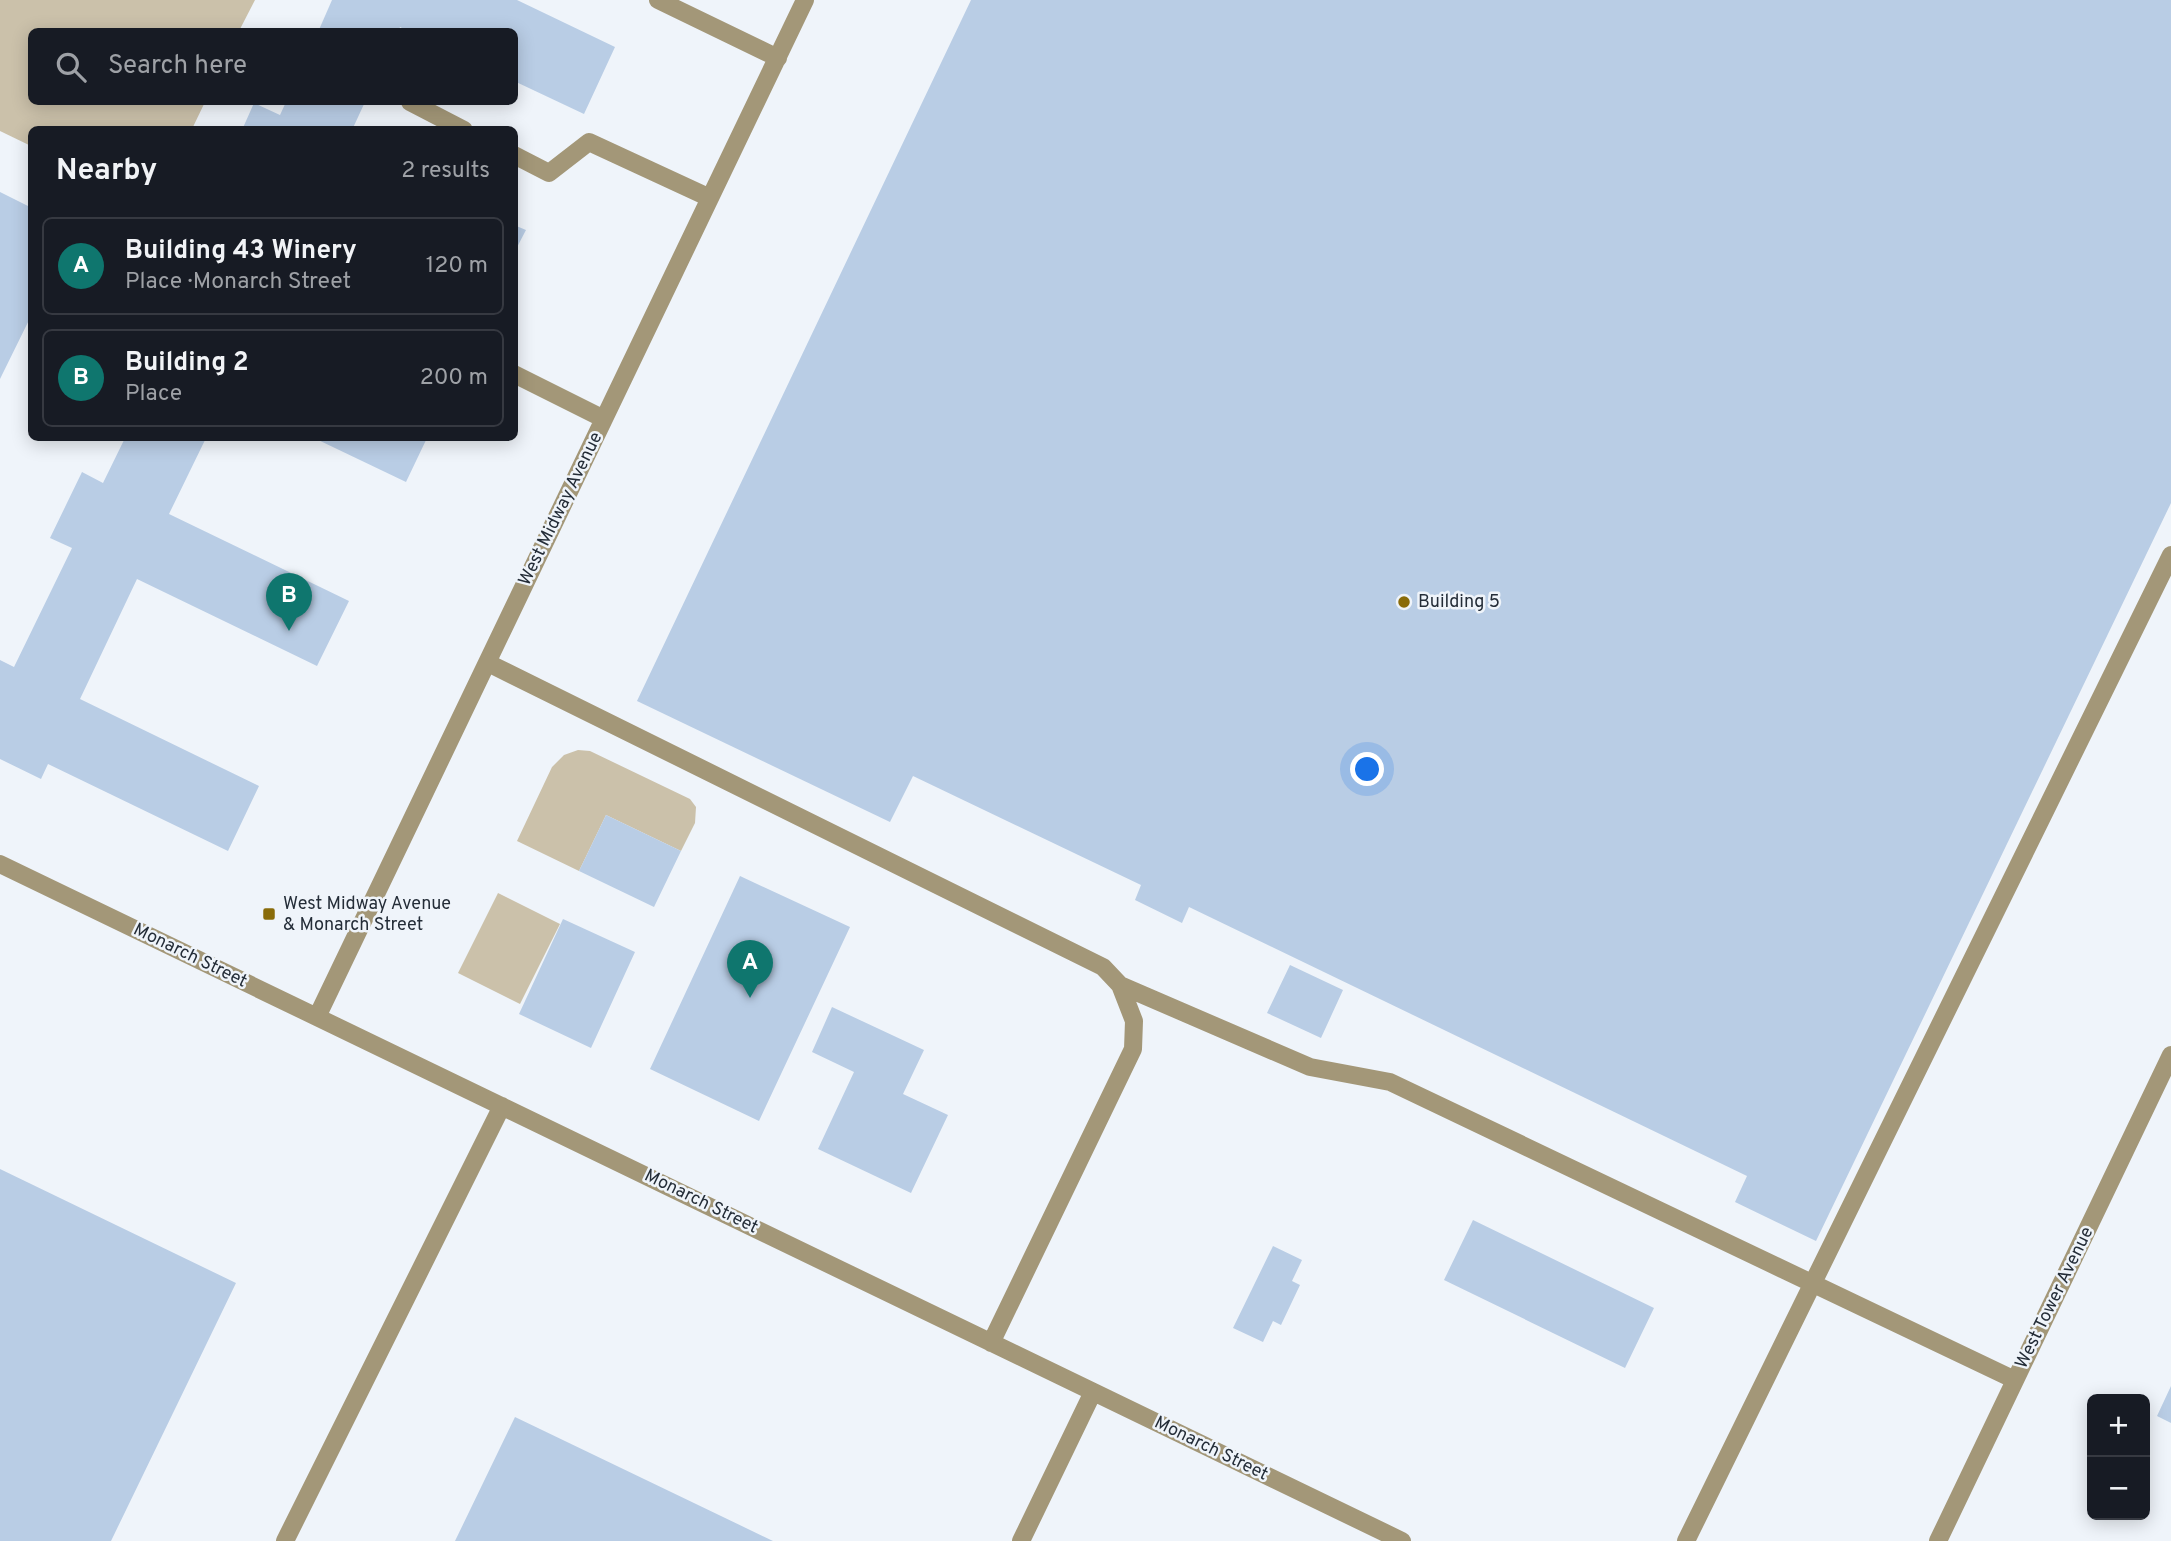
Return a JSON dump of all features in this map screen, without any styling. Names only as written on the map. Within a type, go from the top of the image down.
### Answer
[{"type":"street","points":[[659,0],[778,58]]},
{"type":"street","name":"West Midway Avenue","points":[[317,1017],[805,0]]},
{"type":"street","points":[[416,105],[456,126]]},
{"type":"street","points":[[518,157],[549,173],[589,142],[710,198]]},
{"type":"street","points":[[518,376],[604,419]]},
{"type":"street","points":[[1686,1541],[2171,555]]},
{"type":"street","points":[[488,663],[1103,967],[1120,985],[1134,1021],[1133,1049],[991,1343]]},
{"type":"street","name":"Monarch Street","points":[[0,864],[1402,1541]]},
{"type":"street","points":[[1120,985],[1310,1067],[1390,1082],[2015,1380]]},
{"type":"street","name":"West Tower Avenue","points":[[1938,1541],[2171,1055]]},
{"type":"street","points":[[285,1541],[502,1106]]},
{"type":"street","points":[[1021,1541],[1093,1392]]},
{"type":"shaded area","points":[[0,0],[255,0],[241,28],[28,28],[28,105],[204,105],[193,126],[28,126],[28,145],[0,131]]},
{"type":"shaded area","points":[[578,750],[590,751],[690,799],[696,807],[695,823],[681,851],[606,815],[579,871],[517,841],[552,767],[564,755]]},
{"type":"shaded area","points":[[498,893],[560,924],[520,1004],[458,973]]},
{"type":"building","points":[[332,0],[517,0],[615,47],[584,114],[518,83],[518,28],[320,28]]},
{"type":"building","name":"Building 5","points":[[971,0],[2171,0],[2171,503],[1816,1241],[1735,1202],[1747,1176],[1189,907],[1182,923],[1135,900],[1141,885],[913,776],[890,822],[637,701]]},
{"type":"building","points":[[253,105],[280,115],[285,105],[364,105],[354,126],[244,126]]},
{"type":"building","points":[[0,192],[28,206],[28,322],[0,379]]},
{"type":"building","points":[[518,227],[526,230],[518,245]]},
{"type":"building","points":[[124,441],[205,441],[169,514],[349,601],[317,666],[137,579],[80,699],[259,786],[228,851],[48,764],[41,779],[0,759],[0,660],[14,667],[72,548],[50,538],[82,472],[103,483]]},
{"type":"building","points":[[320,441],[426,441],[406,482]]},
{"type":"building","points":[[606,815],[681,851],[654,907],[579,871]]},
{"type":"building","points":[[740,876],[850,927],[759,1121],[650,1069]]},
{"type":"building","points":[[563,919],[635,952],[591,1048],[519,1014]]},
{"type":"building","points":[[1290,965],[1343,990],[1321,1038],[1267,1013]]},
{"type":"building","points":[[832,1007],[924,1050],[903,1094],[948,1115],[911,1193],[818,1149],[854,1072],[812,1052]]},
{"type":"building","points":[[0,1169],[236,1283],[111,1541],[0,1541]]},
{"type":"building","points":[[1473,1220],[1654,1308],[1625,1368],[1444,1280]]},
{"type":"building","points":[[1273,1246],[1302,1260],[1292,1281],[1300,1285],[1281,1325],[1273,1321],[1263,1342],[1233,1328]]},
{"type":"building","points":[[2171,1386],[2171,1423],[2157,1416]]},
{"type":"building","points":[[515,1417],[773,1541],[455,1541]]},
{"type":"place","name":"Building 5","points":[[1404,602]]},
{"type":"place","name":"Building 2","points":[[289,631]]},
{"type":"place","name":"West Midway Avenue & Monarch Street","points":[[269,914]]},
{"type":"place","name":"Building 43 Winery","points":[[750,998]]}]
